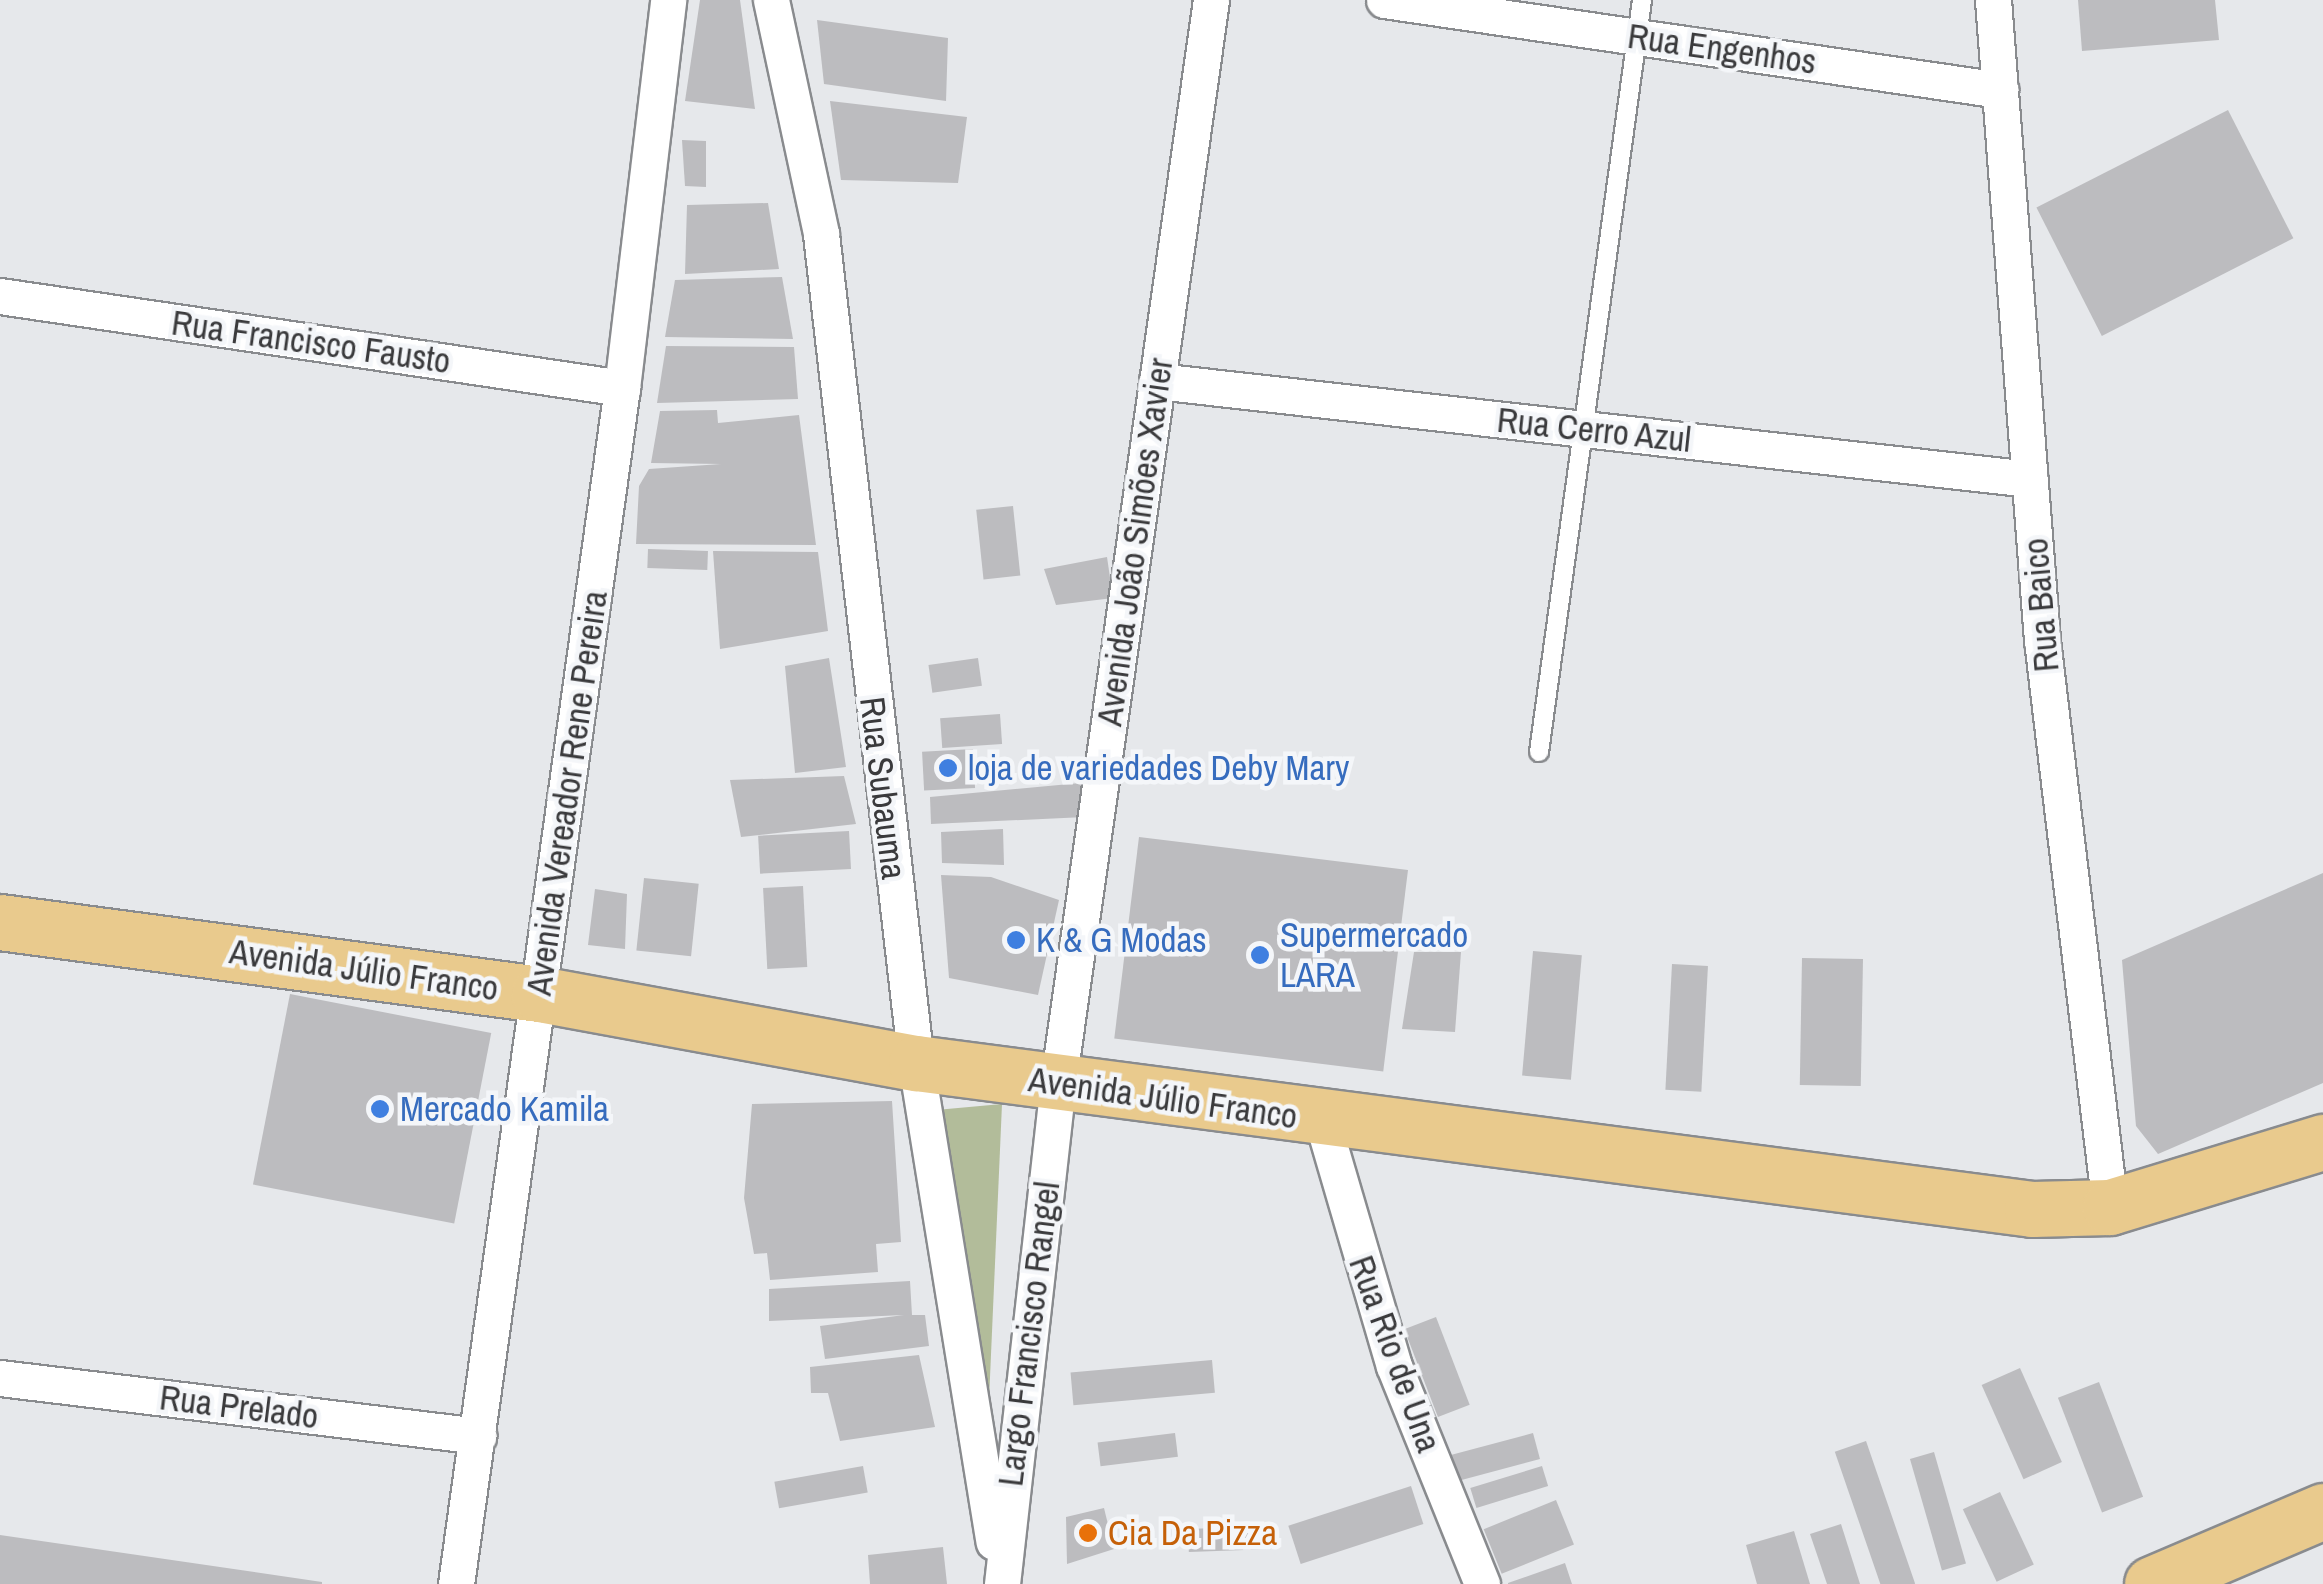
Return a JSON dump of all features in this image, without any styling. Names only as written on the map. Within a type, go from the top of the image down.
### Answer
[{"type":"main road","name":"Avenida Júlio Franco","points":[[0,922],[539,994],[916,1063],[1322,1120],[2032,1209],[2110,1207],[2323,1142]]},
{"type":"main road","points":[[2152,1584],[2323,1510]]},
{"type":"street","name":"Avenida Vereador Rene Pereira","points":[[456,1584],[622,388],[668,0]]},
{"type":"street","name":"Rua Subauma","points":[[771,0],[822,234],[916,1063],[1001,1580]]},
{"type":"street","name":"Avenida João Simões Xavier","points":[[1058,1083],[1211,0]]},
{"type":"street","name":"Rua Engenhos","points":[[1384,0],[2000,90]]},
{"type":"street","name":"Rua Baico","points":[[1994,0],[2042,640],[2110,1207]]},
{"type":"street","name":"Rua Francisco Fausto","points":[[0,296],[622,388]]},
{"type":"street","name":"Rua Cerro Azul","points":[[1158,381],[2030,479]]},
{"type":"street","name":"Largo Francisco Rangel","points":[[1001,1580],[1058,1083]]},
{"type":"street","name":"Rua Rio de Una","points":[[1322,1120],[1394,1366],[1482,1584]]},
{"type":"street","name":"Rua Prelado","points":[[0,1378],[478,1436]]},
{"type":"lane","points":[[1539,752],[1579,429],[1642,0]]},
{"type":"green space","points":[[1002,1104],[988,1423],[936,1110]]},
{"type":"building","points":[[700,0],[740,0],[755,109],[685,101]]},
{"type":"building","points":[[2078,0],[2215,0],[2219,40],[2082,51]]},
{"type":"building","points":[[817,20],[948,38],[946,101],[824,84]]},
{"type":"building","points":[[830,101],[967,117],[958,183],[841,180]]},
{"type":"building","points":[[2228,110],[2293,238],[2102,336],[2036,208]]},
{"type":"building","points":[[682,140],[706,141],[706,187],[685,186]]},
{"type":"building","points":[[768,203],[779,269],[685,274],[687,205]]},
{"type":"building","points":[[782,277],[793,339],[665,337],[675,280]]},
{"type":"building","points":[[666,346],[794,347],[798,399],[657,403]]},
{"type":"building","points":[[717,410],[718,423],[799,415],[816,545],[636,544],[639,486],[649,469],[721,464],[651,463],[660,411]]},
{"type":"building","points":[[1013,506],[1020,576],[984,579],[976,510]]},
{"type":"building","points":[[648,549],[708,551],[707,570],[647,568]]},
{"type":"building","points":[[713,551],[818,552],[828,631],[720,649]]},
{"type":"building","points":[[1107,557],[1113,598],[1056,605],[1044,569]]},
{"type":"building","points":[[829,658],[846,767],[795,773],[785,666]]},
{"type":"building","points":[[978,658],[982,686],[932,693],[928,665]]},
{"type":"building","points":[[1000,714],[1002,744],[942,748],[940,718]]},
{"type":"building","name":"loja de variedades Deby Mary","points":[[973,749],[975,788],[924,791],[922,752]]},
{"type":"building","points":[[844,776],[856,824],[741,837],[730,780]]},
{"type":"building","points":[[1091,782],[1085,817],[931,824],[930,797]]},
{"type":"building","points":[[1003,829],[1004,865],[942,863],[941,832]]},
{"type":"building","points":[[849,831],[851,869],[760,874],[758,836]]},
{"type":"building","name":"Supermercado LARA","points":[[1139,837],[1408,870],[1383,1072],[1114,1038]]},
{"type":"building","points":[[2323,873],[2323,1083],[2158,1154],[2136,1126],[2122,960]]},
{"type":"building","name":"K & G Modas","points":[[941,875],[991,877],[1059,900],[1038,995],[949,978]]},
{"type":"building","points":[[644,878],[699,884],[691,956],[636,951]]},
{"type":"building","points":[[803,886],[807,967],[767,969],[763,888]]},
{"type":"building","points":[[595,889],[627,894],[625,949],[588,945]]},
{"type":"building","points":[[1533,951],[1582,955],[1571,1080],[1522,1076]]},
{"type":"building","points":[[1414,952],[1461,952],[1455,1032],[1402,1029]]},
{"type":"building","points":[[1802,958],[1863,959],[1861,1086],[1800,1085]]},
{"type":"building","points":[[1672,964],[1708,966],[1701,1092],[1665,1090]]},
{"type":"building","name":"Mercado Kamila","points":[[290,994],[491,1033],[454,1224],[253,1184]]},
{"type":"building","points":[[892,1101],[901,1242],[876,1244],[878,1272],[770,1280],[767,1253],[754,1254],[744,1198],[752,1104]]},
{"type":"building","points":[[910,1281],[912,1315],[925,1315],[929,1346],[825,1359],[820,1326],[904,1315],[769,1321],[769,1289]]},
{"type":"building","points":[[1436,1317],[1470,1405],[1438,1417],[1404,1329]]},
{"type":"building","points":[[919,1355],[935,1427],[840,1441],[828,1393],[811,1393],[810,1367]]},
{"type":"building","points":[[1212,1360],[1215,1393],[1073,1405],[1071,1372]]},
{"type":"building","points":[[2020,1368],[2062,1462],[2024,1479],[1982,1385]]},
{"type":"building","points":[[2099,1382],[2143,1497],[2102,1513],[2058,1398]]},
{"type":"building","points":[[1175,1433],[1178,1457],[1101,1466],[1098,1443]]},
{"type":"building","points":[[1533,1433],[1540,1459],[1456,1482],[1449,1456]]},
{"type":"building","points":[[1866,1441],[1915,1584],[1880,1584],[1835,1452]]},
{"type":"building","points":[[1934,1452],[1966,1564],[1942,1570],[1910,1459]]},
{"type":"building","points":[[863,1466],[868,1493],[779,1508],[774,1482]]},
{"type":"building","points":[[1542,1466],[1548,1486],[1476,1508],[1470,1488]]},
{"type":"building","points":[[1411,1486],[1423,1524],[1301,1564],[1288,1526]]},
{"type":"building","points":[[2000,1492],[2034,1565],[1997,1582],[1963,1509]]},
{"type":"building","points":[[1556,1500],[1574,1545],[1502,1574],[1484,1529]]},
{"type":"building","name":"Cia Da Pizza","points":[[1104,1508],[1114,1549],[1067,1564],[1066,1517]]},
{"type":"building","points":[[1841,1524],[1860,1584],[1827,1584],[1810,1534]]},
{"type":"building","points":[[1271,1526],[1272,1549],[1189,1552],[1188,1529]]},
{"type":"building","points":[[1794,1531],[1810,1584],[1757,1584],[1746,1545]]},
{"type":"building","points":[[0,1535],[322,1582],[322,1584],[0,1584]]},
{"type":"building","points":[[943,1547],[947,1584],[870,1584],[868,1555]]},
{"type":"building","points":[[1565,1563],[1572,1584],[1508,1584],[1508,1583]]},
{"type":"place","name":"loja de variedades Deby Mary","points":[[948,768]]},
{"type":"place","name":"K & G Modas","points":[[1016,940]]},
{"type":"place","name":"Supermercado LARA","points":[[1260,955]]},
{"type":"place","name":"Mercado Kamila","points":[[380,1109]]},
{"type":"place","name":"Cia Da Pizza","points":[[1088,1533]]}]
